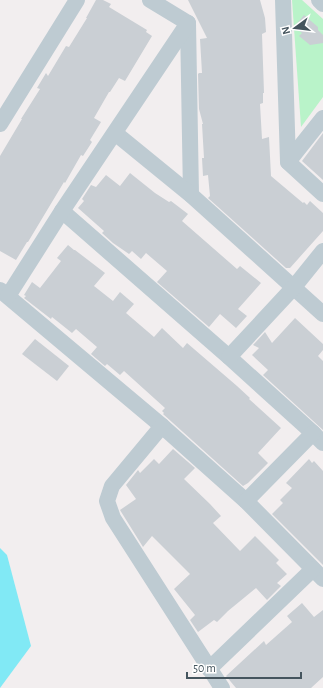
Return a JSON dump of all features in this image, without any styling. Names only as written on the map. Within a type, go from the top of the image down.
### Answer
[{"type":"street","points":[[0,124],[77,0]]},
{"type":"street","points":[[150,0],[188,23]]},
{"type":"street","points":[[283,0],[288,162],[323,194]]},
{"type":"street","points":[[319,0],[323,4]]},
{"type":"street","points":[[188,23],[62,211],[4,293],[162,426],[246,501],[318,574],[210,669]]},
{"type":"street","points":[[188,23],[191,195]]},
{"type":"street","points":[[288,162],[323,118]]},
{"type":"street","points":[[115,133],[191,195],[323,314]]},
{"type":"street","points":[[62,211],[229,357],[318,438],[246,501]]},
{"type":"street","points":[[229,357],[294,287],[323,251]]},
{"type":"street","points":[[162,426],[112,486],[107,502],[113,518],[222,688]]},
{"type":"green space","points":[[292,0],[302,0],[323,19],[323,97],[301,127]]},
{"type":"water","points":[[0,548],[7,555],[31,646],[0,688]]},
{"type":"building","points":[[96,0],[103,0],[111,4],[109,7],[147,30],[146,32],[152,36],[125,81],[119,78],[109,92],[94,118],[101,122],[90,140],[92,142],[83,156],[81,155],[16,260],[0,251],[0,156],[40,89],[37,88],[46,73],[48,76],[66,46],[69,47]]},
{"type":"building","points":[[188,0],[260,0],[265,18],[266,32],[262,34],[264,93],[263,103],[260,104],[262,139],[269,137],[271,176],[303,203],[304,202],[307,205],[310,201],[323,213],[323,231],[290,268],[286,268],[208,198],[210,196],[208,175],[203,176],[203,124],[199,109],[198,74],[202,73],[200,39],[207,38]]},
{"type":"building","points":[[304,15],[318,27],[318,30],[323,35],[323,43],[310,45],[299,36],[302,33],[294,27]]},
{"type":"building","points":[[323,133],[323,180],[302,161]]},
{"type":"building","points":[[130,173],[155,193],[169,202],[171,201],[188,214],[182,221],[237,269],[240,266],[261,283],[238,309],[247,316],[236,328],[220,314],[209,327],[157,282],[167,271],[146,253],[141,259],[132,251],[129,254],[113,243],[102,233],[104,231],[78,208],[84,201],[82,199],[91,185],[96,187],[106,175],[120,186]]},
{"type":"building","points":[[68,245],[105,273],[94,286],[113,301],[120,292],[134,304],[126,313],[154,337],[162,328],[183,348],[187,343],[237,386],[281,428],[258,453],[268,463],[248,483],[243,486],[163,414],[164,413],[162,411],[165,408],[124,371],[120,375],[107,364],[105,366],[91,354],[97,347],[76,329],[72,333],[24,298],[26,296],[24,295],[32,282],[40,288],[61,261],[57,258]]},
{"type":"building","points":[[295,318],[323,344],[323,350],[318,356],[323,361],[323,430],[263,375],[268,370],[252,355],[259,348],[253,345],[265,332],[272,343]]},
{"type":"building","points":[[35,339],[69,366],[57,381],[22,354]]},
{"type":"building","points":[[173,449],[195,468],[184,479],[221,516],[213,523],[240,551],[255,536],[279,560],[276,563],[287,574],[277,583],[281,586],[267,600],[256,588],[217,622],[214,620],[198,632],[190,620],[195,615],[174,589],[190,574],[152,536],[143,547],[120,510],[136,499],[126,485],[138,470],[140,473],[154,459],[159,464]]},
{"type":"building","points":[[309,459],[312,463],[314,461],[323,471],[323,565],[272,514],[283,503],[280,500],[292,488],[286,483]]},
{"type":"building","points":[[302,603],[314,617],[323,610],[323,677],[311,688],[236,688],[226,676],[264,641],[266,645],[292,622],[287,616]]}]
